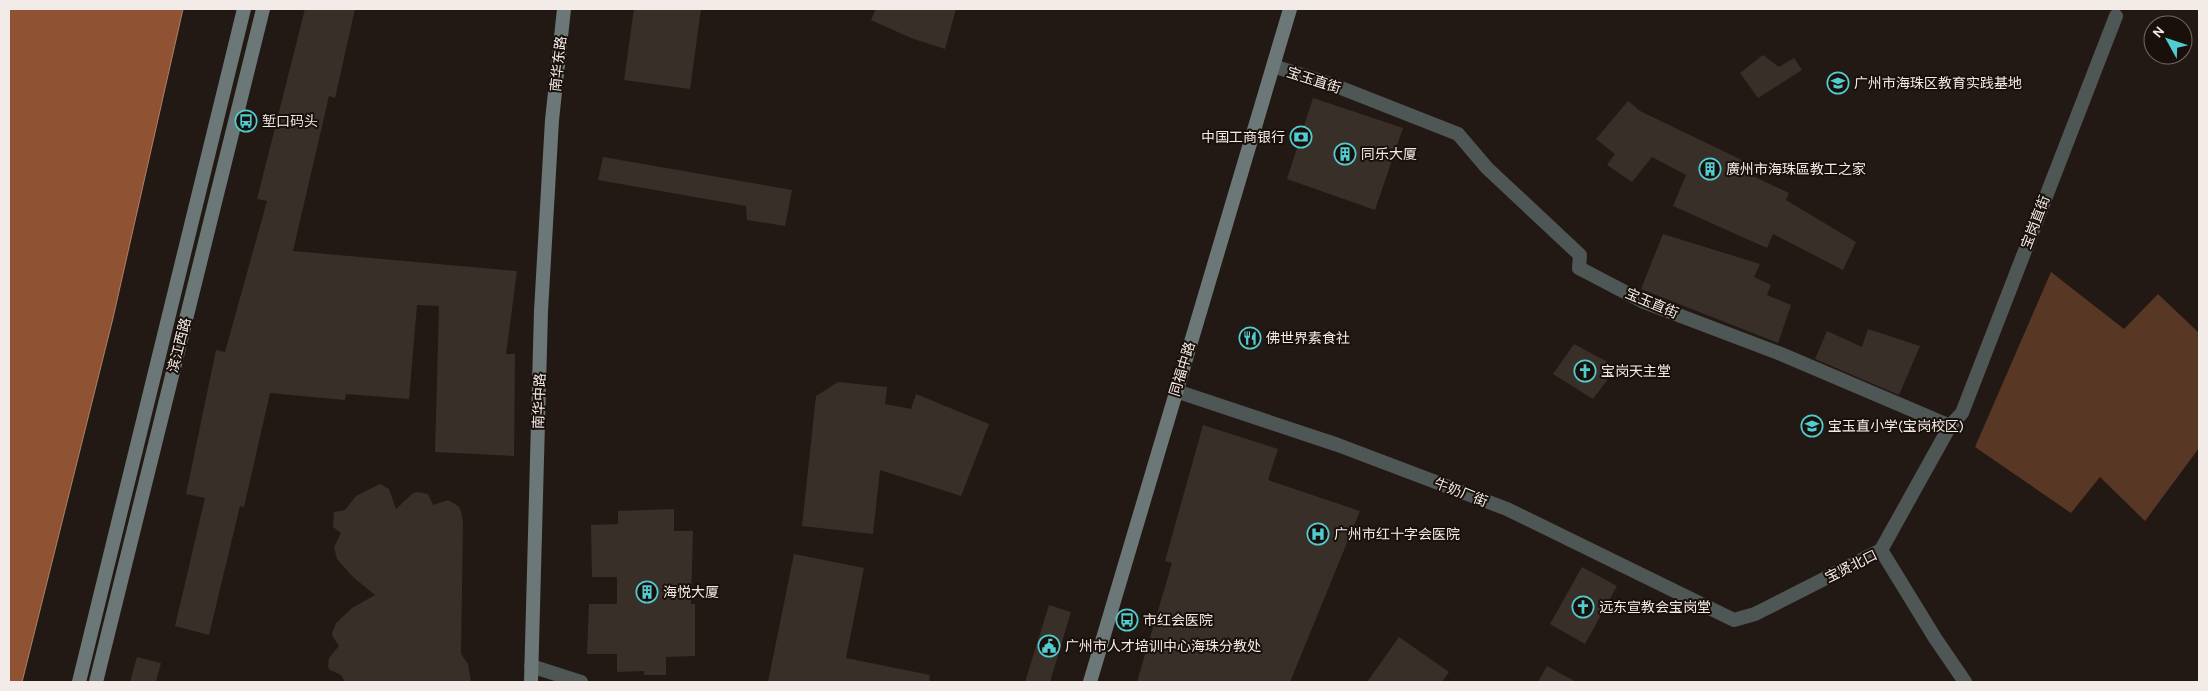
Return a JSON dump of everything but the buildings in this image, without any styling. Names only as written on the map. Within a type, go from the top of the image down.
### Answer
[{"type":"main road","name":"滨江西路","points":[[78,682],[244,9]]},
{"type":"main road","name":"滨江西路","points":[[96,682],[264,9]]},
{"type":"main road","name":"南华东路","points":[[552,120],[564,9]]},
{"type":"main road","name":"同福中路","points":[[1090,682],[1290,9]]},
{"type":"main road","name":"南华中路","points":[[531,682],[541,311],[552,120]]},
{"type":"street","name":"宝岗直街","points":[[1950,426],[1962,412],[2116,16]]},
{"type":"street","name":"宝玉直街","points":[[1274,61],[1458,134],[1487,168],[1580,255],[1579,268],[1644,302],[1780,354],[1950,426]]},
{"type":"street","name":"牛奶厂街","points":[[1176,391],[1338,445],[1507,509],[1734,620]]},
{"type":"street","points":[[1881,550],[1950,426]]},
{"type":"street","name":"宝贤北口","points":[[1734,620],[1755,614],[1881,550],[1935,638],[1965,682]]},
{"type":"street","points":[[531,666],[581,682]]},
{"type":"shaded area","points":[[9,9],[183,9],[113,318],[22,682],[9,682]]},
{"type":"shaded area","points":[[2051,272],[2124,329],[2158,294],[2199,333],[2199,448],[2145,521],[2100,477],[2071,513],[1975,447]]},
{"type":"place","name":"广州市海珠区教育实践基地","points":[[1838,83]]},
{"type":"place","name":"堑口码头","points":[[246,121]]},
{"type":"place","name":"中国工商银行","points":[[1301,137]]},
{"type":"place","name":"同乐大厦","points":[[1345,154]]},
{"type":"place","name":"廣州市海珠區教工之家","points":[[1710,169]]},
{"type":"place","name":"佛世界素食社","points":[[1250,338]]},
{"type":"place","name":"宝岗天主堂","points":[[1585,371]]},
{"type":"place","name":"宝玉直小学(宝岗校区)","points":[[1812,426]]},
{"type":"place","name":"广州市红十字会医院","points":[[1318,534]]},
{"type":"place","name":"海悦大厦","points":[[647,592]]},
{"type":"place","name":"远东宣教会宝岗堂","points":[[1583,607]]},
{"type":"place","name":"市红会医院","points":[[1127,620]]},
{"type":"place","name":"广州市人才培训中心海珠分教处","points":[[1049,646]]}]
